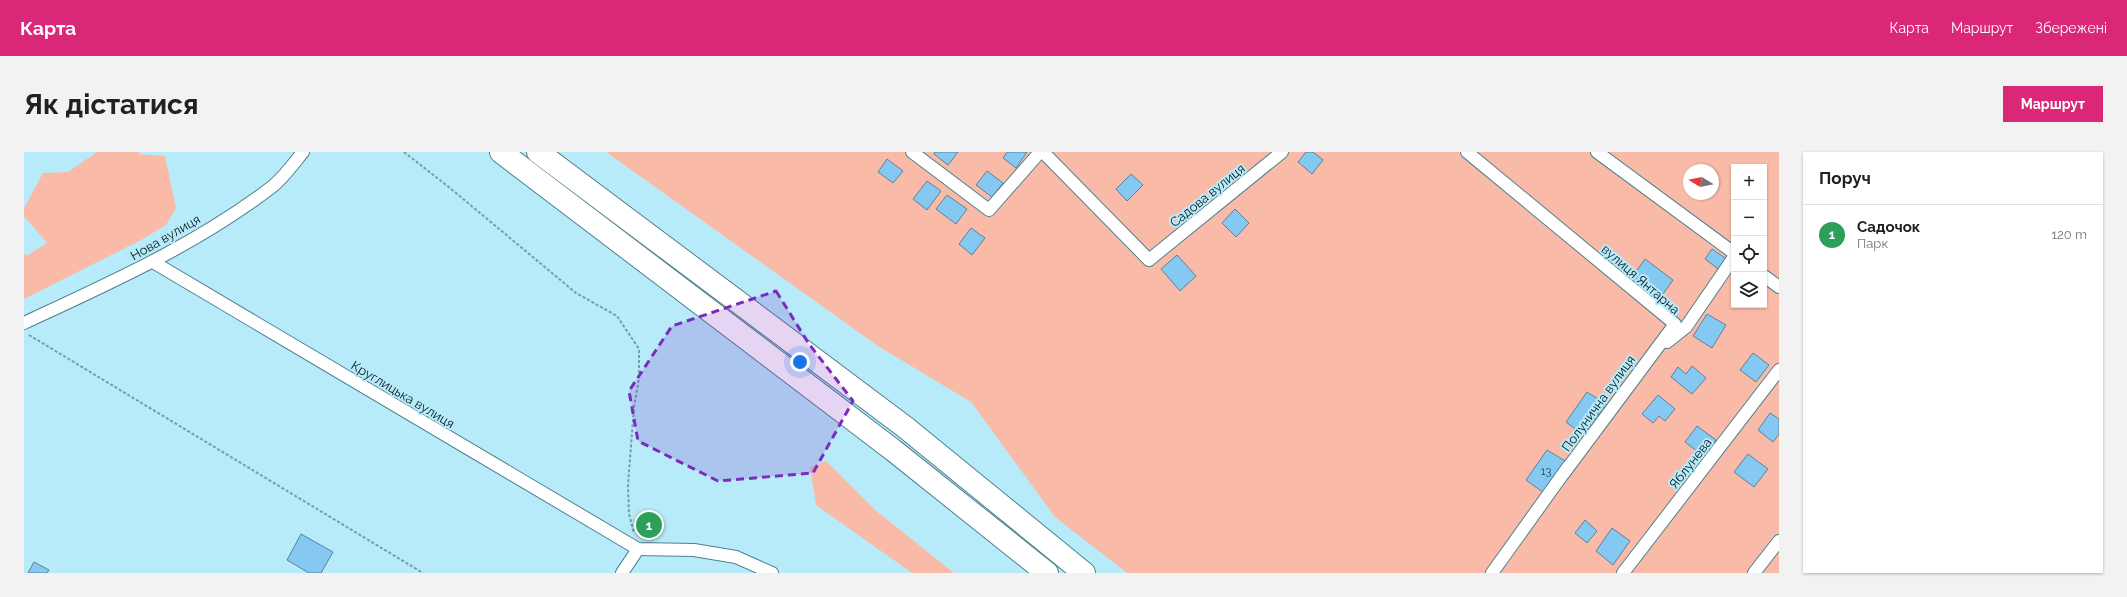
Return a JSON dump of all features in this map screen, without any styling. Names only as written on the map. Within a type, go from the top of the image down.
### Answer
[{"type":"highway","points":[[501,152],[893,450],[1047,573]]},
{"type":"highway","points":[[538,152],[899,423],[1084,573]]},
{"type":"street","name":"Нова вулиця","points":[[24,323],[153,262],[231,214],[274,185],[303,152]]},
{"type":"street","points":[[912,152],[989,210],[1042,152]]},
{"type":"street","name":"Садова вулиця","points":[[1042,152],[1149,260],[1282,152]]},
{"type":"street","name":"вулиця Янтарна","points":[[1467,152],[1675,324],[1564,473]]},
{"type":"street","points":[[1597,152],[1731,251]]},
{"type":"street","name":"Полунична вулиця","points":[[1492,573],[1648,357],[1686,327],[1731,261]]},
{"type":"street","name":"Круглицька вулиця","points":[[153,262],[638,549]]},
{"type":"street","points":[[1767,278],[1779,287]]},
{"type":"street","name":"Яблунева","points":[[1623,573],[1779,370]]},
{"type":"street","points":[[1754,573],[1779,542]]},
{"type":"street","points":[[622,573],[638,549],[694,550],[736,557],[772,573]]},
{"type":"path","points":[[404,152],[450,188],[576,293],[616,316],[639,349],[639,378],[634,407],[628,485],[629,514],[638,549]]},
{"type":"path","points":[[24,332],[423,573]]},
{"type":"highlighted area","points":[[776,291],[809,344],[853,401],[813,473],[718,481],[638,441],[629,391],[672,326]]},
{"type":"shaded area","points":[[97,152],[139,152],[139,154],[165,156],[176,208],[166,225],[143,239],[24,299],[24,254],[28,255],[47,243],[24,216],[24,208],[43,173],[68,172]]},
{"type":"shaded area","points":[[606,152],[1779,152],[1779,573],[1127,573],[1055,517],[971,402],[878,346]]},
{"type":"shaded area","points":[[826,461],[875,510],[954,573],[912,573],[816,505],[810,467]]},
{"type":"building","points":[[935,152],[958,152],[948,165],[934,154]]},
{"type":"building","points":[[1007,152],[1027,152],[1016,168],[1003,158]]},
{"type":"building","points":[[1306,152],[1313,152],[1323,160],[1312,174],[1298,162]]},
{"type":"building","points":[[887,159],[903,171],[893,183],[878,172]]},
{"type":"building","points":[[987,171],[1003,183],[992,197],[976,185]]},
{"type":"building","points":[[1131,174],[1143,185],[1127,201],[1116,189]]},
{"type":"building","points":[[927,181],[941,191],[927,210],[913,199]]},
{"type":"building","points":[[947,195],[967,209],[956,224],[936,209]]},
{"type":"building","points":[[1235,209],[1249,223],[1236,237],[1222,223]]},
{"type":"building","points":[[971,228],[985,238],[972,255],[959,244]]},
{"type":"building","points":[[1712,249],[1728,260],[1721,271],[1705,259]]},
{"type":"building","points":[[1177,255],[1196,276],[1180,291],[1161,269]]},
{"type":"building","points":[[1645,259],[1673,280],[1658,301],[1630,280]]},
{"type":"building","points":[[1707,314],[1726,325],[1712,348],[1693,336]]},
{"type":"building","points":[[1753,353],[1769,365],[1756,382],[1740,370]]},
{"type":"building","points":[[1692,366],[1706,378],[1692,394],[1671,377],[1678,367],[1686,374]]},
{"type":"building","points":[[1587,392],[1606,404],[1583,435],[1566,422]]},
{"type":"building","points":[[1658,395],[1675,409],[1665,421],[1659,416],[1653,423],[1642,414]]},
{"type":"building","points":[[1770,413],[1779,419],[1779,434],[1773,442],[1758,430]]},
{"type":"building","points":[[1697,426],[1716,440],[1703,456],[1685,442]]},
{"type":"building","points":[[1547,450],[1567,462],[1544,493],[1526,480]]},
{"type":"building","points":[[1748,454],[1768,469],[1754,487],[1734,472]]},
{"type":"building","points":[[1585,520],[1597,531],[1587,543],[1575,533]]},
{"type":"building","points":[[1612,528],[1630,541],[1613,565],[1596,551]]},
{"type":"building","points":[[301,534],[333,552],[321,573],[309,573],[287,560]]},
{"type":"building","points":[[34,562],[49,570],[47,573],[28,573]]},
{"type":"place","name":"Садочок","points":[[649,525]]}]
